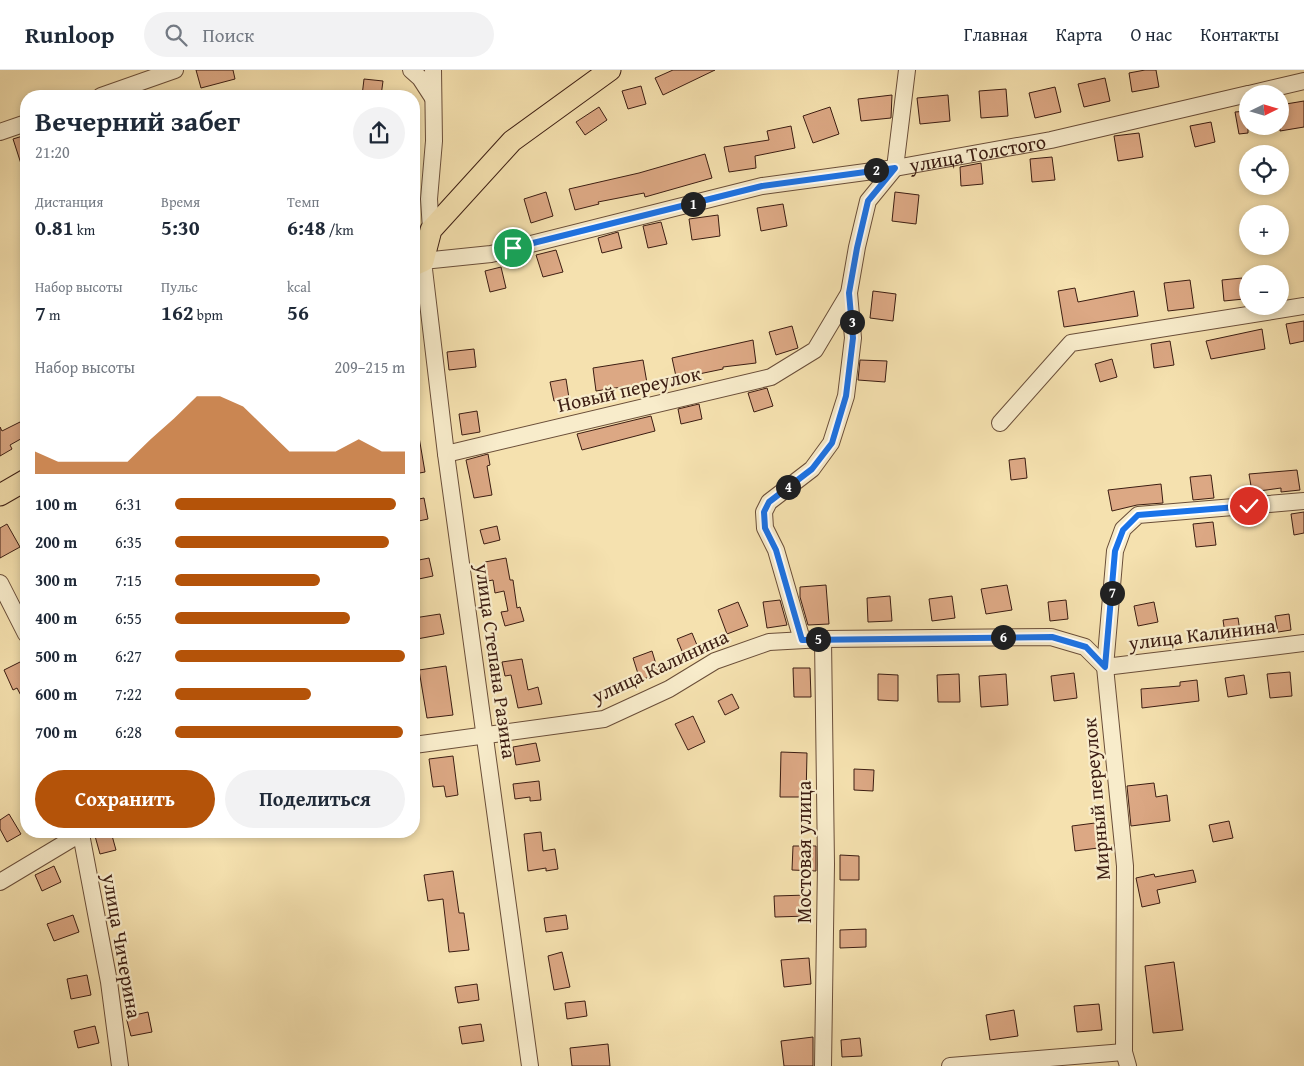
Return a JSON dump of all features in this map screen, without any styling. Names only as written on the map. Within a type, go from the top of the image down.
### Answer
[{"type":"main road","points":[[420,258],[431,230],[512,141],[610,70]]},
{"type":"main road","points":[[0,495],[20,483]]},
{"type":"street","points":[[118,90],[175,70]]},
{"type":"street","points":[[411,70],[420,78],[434,98]]},
{"type":"street","points":[[431,230],[429,199],[434,141],[433,70]]},
{"type":"street","points":[[802,640],[776,550],[765,528],[764,512],[769,502],[812,469],[832,443],[846,396],[852,348],[849,293],[857,248],[868,201],[895,168],[907,70]]},
{"type":"street","name":"улица Толстого","points":[[1287,85],[1304,81]]},
{"type":"street","name":"улица Толстого","points":[[420,263],[491,254],[762,186],[895,168],[1051,140],[1239,96]]},
{"type":"street","points":[[0,132],[20,125]]},
{"type":"street","name":"улица Степана Разина","points":[[420,277],[530,1066]]},
{"type":"street","name":"Новый переулок","points":[[446,454],[771,377],[815,350],[849,293]]},
{"type":"street","points":[[1000,423],[1071,343],[1304,306]]},
{"type":"street","name":"Мирный переулок","points":[[1126,1059],[1125,866],[1105,667],[1115,551],[1123,530],[1138,515],[1304,501]]},
{"type":"street","points":[[0,583],[20,622]]},
{"type":"street","name":"улица Калинина","points":[[420,744],[485,737],[604,719],[669,690],[715,660],[769,642],[823,638],[1052,637],[1086,647],[1105,667],[1304,643]]},
{"type":"street","name":"Мостовая улица","points":[[823,638],[826,864],[824,1066]]},
{"type":"street","points":[[0,882],[73,838]]},
{"type":"street","name":"улица Чичерина","points":[[84,838],[109,982],[120,1066]]},
{"type":"street","points":[[950,1066],[1126,1059]]},
{"type":"building","points":[[196,70],[233,70],[235,79],[201,88]]},
{"type":"building","points":[[673,70],[715,70],[663,95],[655,78]]},
{"type":"building","points":[[1156,70],[1159,87],[1132,92],[1129,73]]},
{"type":"building","points":[[1105,78],[1110,101],[1084,107],[1078,84]]},
{"type":"building","points":[[364,79],[383,81],[382,90],[363,90]]},
{"type":"building","points":[[641,86],[646,104],[628,109],[622,91]]},
{"type":"building","points":[[1055,87],[1061,112],[1035,118],[1029,93]]},
{"type":"building","points":[[1006,89],[1008,116],[981,118],[979,91]]},
{"type":"building","points":[[892,95],[891,118],[861,121],[858,99]]},
{"type":"building","points":[[948,95],[950,121],[920,124],[917,98]]},
{"type":"building","points":[[1304,101],[1304,127],[1289,130],[1289,104]]},
{"type":"building","points":[[599,107],[607,120],[585,135],[576,122]]},
{"type":"building","points":[[830,107],[839,134],[813,143],[803,116]]},
{"type":"building","points":[[1235,112],[1239,112],[1239,134]]},
{"type":"building","points":[[1211,122],[1215,142],[1195,147],[1190,126]]},
{"type":"building","points":[[791,126],[795,148],[755,156],[756,168],[729,172],[724,147],[769,140],[767,131]]},
{"type":"building","points":[[1139,133],[1143,157],[1118,161],[1114,136]]},
{"type":"building","points":[[20,137],[20,161],[13,139]]},
{"type":"building","points":[[705,154],[712,178],[645,197],[644,193],[598,202],[599,204],[575,210],[569,189],[639,173]]},
{"type":"building","points":[[1052,157],[1055,180],[1032,182],[1030,159]]},
{"type":"building","points":[[981,163],[983,184],[961,186],[960,167]]},
{"type":"building","points":[[546,192],[553,216],[531,223],[524,199]]},
{"type":"building","points":[[895,192],[919,195],[916,224],[892,221]]},
{"type":"building","points":[[783,204],[787,226],[761,231],[757,208]]},
{"type":"building","points":[[718,215],[720,236],[692,240],[689,219]]},
{"type":"building","points":[[661,222],[667,244],[648,248],[643,226]]},
{"type":"building","points":[[618,232],[622,248],[602,253],[598,238]]},
{"type":"building","points":[[556,250],[563,272],[543,277],[536,255]]},
{"type":"building","points":[[501,267],[506,288],[490,292],[485,271]]},
{"type":"building","points":[[1239,278],[1239,300],[1224,301],[1222,280]]},
{"type":"building","points":[[1190,280],[1194,308],[1168,311],[1164,283]]},
{"type":"building","points":[[1075,288],[1078,302],[1134,291],[1138,316],[1064,327],[1058,291]]},
{"type":"building","points":[[873,291],[896,294],[893,321],[870,318]]},
{"type":"building","points":[[1304,321],[1304,341],[1290,344],[1286,324]]},
{"type":"building","points":[[792,326],[798,348],[776,355],[769,332]]},
{"type":"building","points":[[1262,329],[1265,349],[1211,359],[1206,341]]},
{"type":"building","points":[[753,340],[756,363],[723,367],[723,369],[694,375],[695,378],[677,381],[672,358]]},
{"type":"building","points":[[1170,341],[1174,365],[1154,368],[1151,344]]},
{"type":"building","points":[[474,349],[476,367],[449,370],[447,352]]},
{"type":"building","points":[[1112,359],[1117,377],[1100,382],[1095,364]]},
{"type":"building","points":[[643,360],[647,383],[596,391],[593,368]]},
{"type":"building","points":[[860,360],[887,361],[885,382],[858,380]]},
{"type":"building","points":[[566,379],[569,398],[554,401],[550,382]]},
{"type":"building","points":[[767,388],[773,406],[754,412],[748,393]]},
{"type":"building","points":[[699,404],[702,419],[681,424],[678,409]]},
{"type":"building","points":[[477,411],[480,432],[462,435],[459,414]]},
{"type":"building","points":[[651,416],[655,431],[582,450],[577,434]]},
{"type":"building","points":[[20,422],[20,439],[10,445],[12,449],[0,456],[0,427],[2,431]]},
{"type":"building","points":[[420,443],[425,472],[420,473]]},
{"type":"building","points":[[488,454],[490,465],[487,466],[492,495],[474,498],[466,460]]},
{"type":"building","points":[[1025,458],[1027,478],[1011,480],[1009,460]]},
{"type":"building","points":[[1297,470],[1300,490],[1281,492],[1281,488],[1252,492],[1249,474]]},
{"type":"building","points":[[1211,475],[1214,498],[1193,500],[1190,477]]},
{"type":"building","points":[[1161,484],[1163,503],[1137,505],[1112,511],[1108,490]]},
{"type":"building","points":[[424,498],[428,519],[420,521],[420,499]]},
{"type":"building","points":[[1304,512],[1304,533],[1294,535],[1291,514]]},
{"type":"building","points":[[1213,522],[1216,545],[1196,547],[1193,524]]},
{"type":"building","points":[[7,524],[20,547],[0,558],[0,528]]},
{"type":"building","points":[[497,526],[500,540],[484,544],[480,530]]},
{"type":"building","points":[[429,558],[433,576],[420,579],[420,560]]},
{"type":"building","points":[[506,558],[510,580],[513,580],[517,608],[520,607],[524,621],[505,626],[501,612],[508,611],[504,591],[495,593],[493,580],[488,581],[485,562]]},
{"type":"building","points":[[826,585],[829,624],[808,625],[800,597],[800,587]]},
{"type":"building","points":[[1007,585],[1012,610],[986,614],[981,589]]},
{"type":"building","points":[[890,596],[892,621],[868,622],[867,598]]},
{"type":"building","points":[[952,596],[955,618],[932,621],[929,599]]},
{"type":"building","points":[[780,600],[787,625],[767,628],[763,602]]},
{"type":"building","points":[[1066,600],[1068,619],[1050,621],[1048,602]]},
{"type":"building","points":[[738,602],[748,626],[727,634],[718,610]]},
{"type":"building","points":[[1154,602],[1158,622],[1138,626],[1134,606]]},
{"type":"building","points":[[440,614],[444,634],[420,638],[420,617]]},
{"type":"building","points":[[1289,614],[1291,630],[1278,632],[1275,616]]},
{"type":"building","points":[[1238,618],[1241,638],[1226,640],[1223,620]]},
{"type":"building","points":[[692,633],[699,650],[684,656],[677,639]]},
{"type":"building","points":[[652,651],[659,674],[640,680],[633,658]]},
{"type":"building","points":[[522,659],[528,690],[538,687],[542,704],[518,708],[511,675],[505,676],[502,662]]},
{"type":"building","points":[[20,662],[20,694],[17,688],[13,690],[4,670]]},
{"type":"building","points":[[446,666],[453,715],[427,718],[420,670]]},
{"type":"building","points":[[793,668],[810,668],[811,697],[794,697]]},
{"type":"building","points":[[1290,672],[1292,696],[1270,698],[1267,674]]},
{"type":"building","points":[[1074,673],[1077,698],[1054,701],[1051,676]]},
{"type":"building","points":[[878,674],[898,675],[898,701],[878,700]]},
{"type":"building","points":[[959,674],[960,702],[938,702],[937,675]]},
{"type":"building","points":[[1006,674],[1008,705],[981,707],[979,676]]},
{"type":"building","points":[[1244,675],[1247,694],[1228,697],[1225,678]]},
{"type":"building","points":[[1197,680],[1199,701],[1142,708],[1141,689],[1180,686],[1180,682]]},
{"type":"building","points":[[732,694],[739,708],[725,715],[718,701]]},
{"type":"building","points":[[693,716],[705,742],[688,750],[675,724]]},
{"type":"building","points":[[536,743],[540,761],[516,765],[513,747]]},
{"type":"building","points":[[781,752],[807,753],[806,797],[780,797]]},
{"type":"building","points":[[453,756],[458,795],[446,797],[444,786],[433,787],[429,759]]},
{"type":"building","points":[[854,769],[874,770],[873,791],[854,790]]},
{"type":"building","points":[[539,781],[541,800],[530,801],[530,797],[515,799],[513,784]]},
{"type":"building","points":[[1154,783],[1156,797],[1167,795],[1170,821],[1131,826],[1127,786]]},
{"type":"building","points":[[9,814],[20,835],[7,842],[0,829],[0,820]]},
{"type":"building","points":[[1229,821],[1233,838],[1213,842],[1209,825]]},
{"type":"building","points":[[1095,823],[1098,848],[1075,851],[1072,826]]},
{"type":"building","points":[[541,832],[543,851],[555,849],[558,869],[546,871],[546,868],[528,871],[524,834]]},
{"type":"building","points":[[96,838],[113,838],[116,850],[100,854]]},
{"type":"building","points":[[793,846],[816,846],[816,871],[792,870]]},
{"type":"building","points":[[840,855],[859,856],[859,880],[840,880]]},
{"type":"building","points":[[54,866],[61,882],[42,891],[35,875]]},
{"type":"building","points":[[1193,870],[1196,882],[1157,890],[1160,903],[1142,907],[1136,878],[1154,874],[1155,877]]},
{"type":"building","points":[[453,871],[459,913],[464,913],[469,950],[449,952],[443,899],[428,901],[424,875]]},
{"type":"building","points":[[808,895],[808,916],[775,917],[774,896]]},
{"type":"building","points":[[73,915],[79,932],[54,941],[47,924]]},
{"type":"building","points":[[566,915],[568,929],[546,932],[544,918]]},
{"type":"building","points":[[866,929],[866,947],[840,948],[840,930]]},
{"type":"building","points":[[562,952],[570,987],[554,990],[548,956]]},
{"type":"building","points":[[809,958],[811,984],[784,987],[781,960]]},
{"type":"building","points":[[1174,962],[1183,1030],[1153,1033],[1145,966]]},
{"type":"building","points":[[87,975],[91,995],[71,999],[67,979]]},
{"type":"building","points":[[477,984],[479,1000],[458,1003],[455,987]]},
{"type":"building","points":[[585,1001],[587,1016],[567,1019],[565,1003]]},
{"type":"building","points":[[1099,1004],[1102,1030],[1077,1032],[1074,1006]]},
{"type":"building","points":[[1014,1010],[1018,1036],[990,1040],[986,1015]]},
{"type":"building","points":[[148,1012],[152,1032],[131,1036],[126,1017]]},
{"type":"building","points":[[481,1024],[484,1041],[462,1044],[459,1027]]},
{"type":"building","points":[[95,1026],[99,1043],[78,1048],[74,1031]]},
{"type":"building","points":[[813,1037],[813,1066],[784,1066],[781,1041]]},
{"type":"building","points":[[860,1038],[862,1056],[842,1057],[841,1040]]},
{"type":"building","points":[[608,1044],[610,1066],[572,1066],[570,1048]]},
{"type":"route","points":[[513,248],[762,186],[895,168],[868,201],[857,248],[849,293],[853,338],[846,396],[832,443],[812,469],[769,502],[764,512],[765,528],[776,550],[802,640],[823,638],[1052,637],[1086,647],[1105,667],[1115,551],[1123,530],[1138,515],[1249,506]]}]
